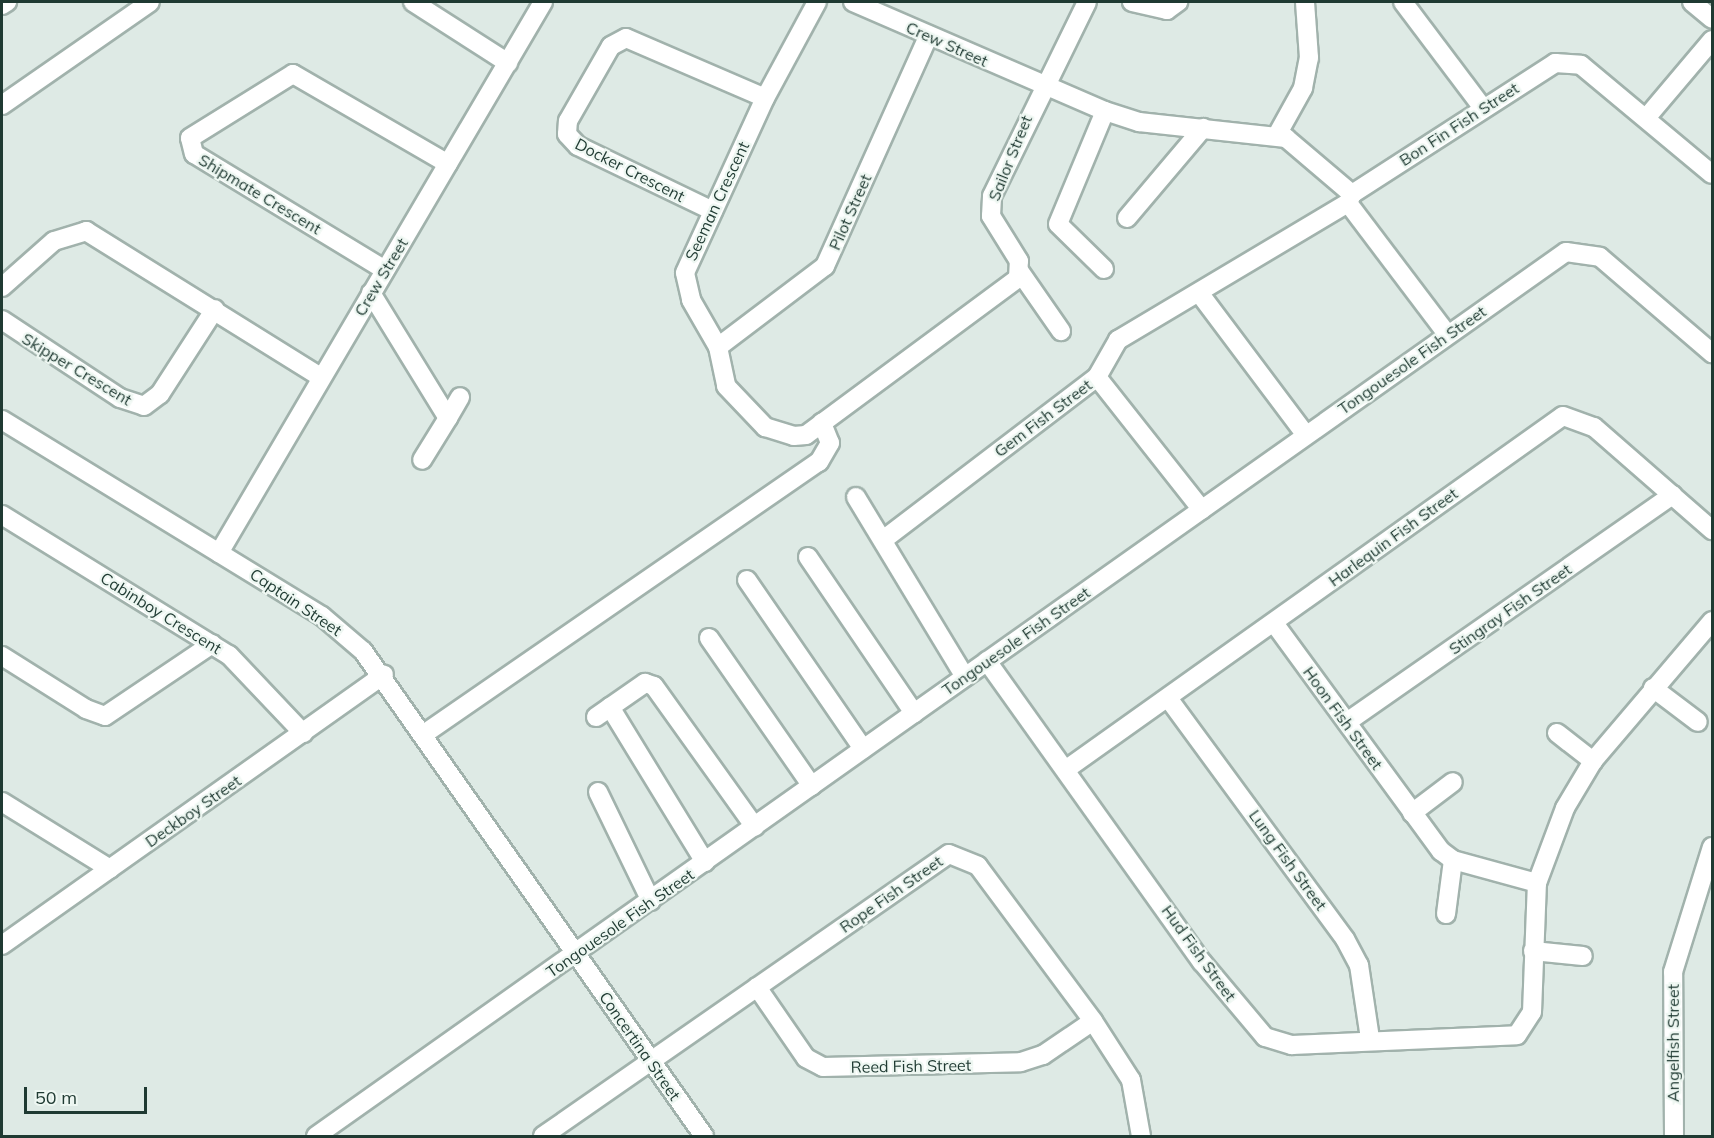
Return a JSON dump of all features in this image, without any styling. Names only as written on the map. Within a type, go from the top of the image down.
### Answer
[{"type":"street","points":[[2,4],[7,2]]},
{"type":"street","points":[[2,105],[150,2]]},
{"type":"street","points":[[413,2],[508,63]]},
{"type":"street","name":"Crew Street","points":[[219,553],[543,2]]},
{"type":"street","name":"Seeman Crescent","points":[[817,2],[765,98],[685,273],[691,300],[718,347],[726,386],[765,427],[799,437],[822,423],[1015,282],[1019,266]]},
{"type":"street","name":"Crew Street","points":[[853,2],[1041,86],[1139,122],[1277,135]]},
{"type":"street","points":[[1041,86],[1088,2]]},
{"type":"street","points":[[1132,2],[1167,10],[1178,2]]},
{"type":"street","points":[[1305,2],[1309,58],[1303,88],[1277,135],[1296,145],[1350,199],[1448,334]]},
{"type":"street","points":[[1403,2],[1483,108]]},
{"type":"street","points":[[1692,2],[1713,19]]},
{"type":"street","name":"Pilot Street","points":[[718,347],[825,266],[929,35]]},
{"type":"street","name":"Docker Crescent","points":[[712,211],[578,146],[567,134],[568,121],[611,46],[626,38],[765,98]]},
{"type":"street","points":[[1647,117],[1713,40]]},
{"type":"street","name":"Bon Fin Fish Street","points":[[1096,377],[1118,340],[1200,294],[1350,199],[1483,108],[1542,71],[1568,62],[1581,65],[1647,117],[1713,174]]},
{"type":"street","name":"Shipmate Crescent","points":[[385,270],[194,154],[190,138],[293,74],[448,164]]},
{"type":"street","name":"Sailor Street","points":[[1019,266],[990,207],[1041,86]]},
{"type":"street","points":[[1104,269],[1058,224],[1105,111]]},
{"type":"street","points":[[1127,218],[1203,128]]},
{"type":"street","points":[[2,287],[45,248],[79,231],[99,237],[321,377]]},
{"type":"street","name":"Tongouesole Fish Street","points":[[316,1137],[1566,252],[1579,250],[1600,257],[1713,353]]},
{"type":"street","points":[[1019,266],[1061,331]]},
{"type":"street","points":[[371,292],[448,418]]},
{"type":"street","points":[[1200,294],[1306,435]]},
{"type":"street","name":"Skipper Crescent","points":[[2,320],[120,398],[144,406],[160,394],[215,309]]},
{"type":"street","name":"Gem Fish Street","points":[[883,540],[1096,377],[1202,510]]},
{"type":"street","points":[[422,460],[460,397]]},
{"type":"street","name":"Harlequin Fish Street","points":[[1068,768],[1274,624],[1563,416],[1594,427],[1713,530]]},
{"type":"street","name":"Captain Street","points":[[2,420],[322,616],[384,675],[576,954]]},
{"type":"street","points":[[424,734],[819,462],[830,443],[822,423]]},
{"type":"street","name":"Stingray Fish Street","points":[[1347,722],[1673,495]]},
{"type":"street","points":[[856,497],[965,676]]},
{"type":"street","name":"Cabinboy Crescent","points":[[2,515],[212,644],[253,675],[303,733]]},
{"type":"street","points":[[808,557],[914,713]]},
{"type":"street","points":[[747,580],[863,749]]},
{"type":"street","name":"Hoon Fish Street","points":[[1274,624],[1413,813],[1453,860]]},
{"type":"street","points":[[1583,956],[1533,951],[1537,883],[1565,808],[1593,761],[1653,688],[1711,626]]},
{"type":"street","points":[[709,638],[812,786]]},
{"type":"street","points":[[2,656],[79,706],[105,716],[212,644]]},
{"type":"street","name":"Hud Fish Street","points":[[987,661],[1068,768],[1202,962],[1255,1029],[1292,1045],[1370,1039],[1517,1035],[1532,1012],[1533,951]]},
{"type":"street","name":"Deckboy Street","points":[[2,944],[384,675]]},
{"type":"street","points":[[705,862],[603,712],[645,683],[654,686],[755,827]]},
{"type":"street","points":[[1653,688],[1698,722]]},
{"type":"street","name":"Lung Fish Street","points":[[1168,698],[1346,939],[1359,965],[1370,1039]]},
{"type":"street","points":[[1557,733],[1593,761]]},
{"type":"street","points":[[1413,813],[1453,782]]},
{"type":"street","points":[[598,792],[651,901]]},
{"type":"street","points":[[2,802],[110,869]]},
{"type":"street","name":"Angelfish Street","points":[[1674,1137],[1673,972],[1713,847]]},
{"type":"street","name":"Rope Fish Street","points":[[543,1137],[650,1060],[949,854],[958,854],[978,866],[1093,1021],[1131,1080],[1141,1137]]},
{"type":"street","points":[[1446,914],[1453,860],[1537,883]]},
{"type":"street","name":"Concertina Street","points":[[576,954],[704,1137]]},
{"type":"street","name":"Reed Fish Street","points":[[757,987],[802,1052],[823,1067],[1021,1062],[1043,1054],[1093,1021]]}]
